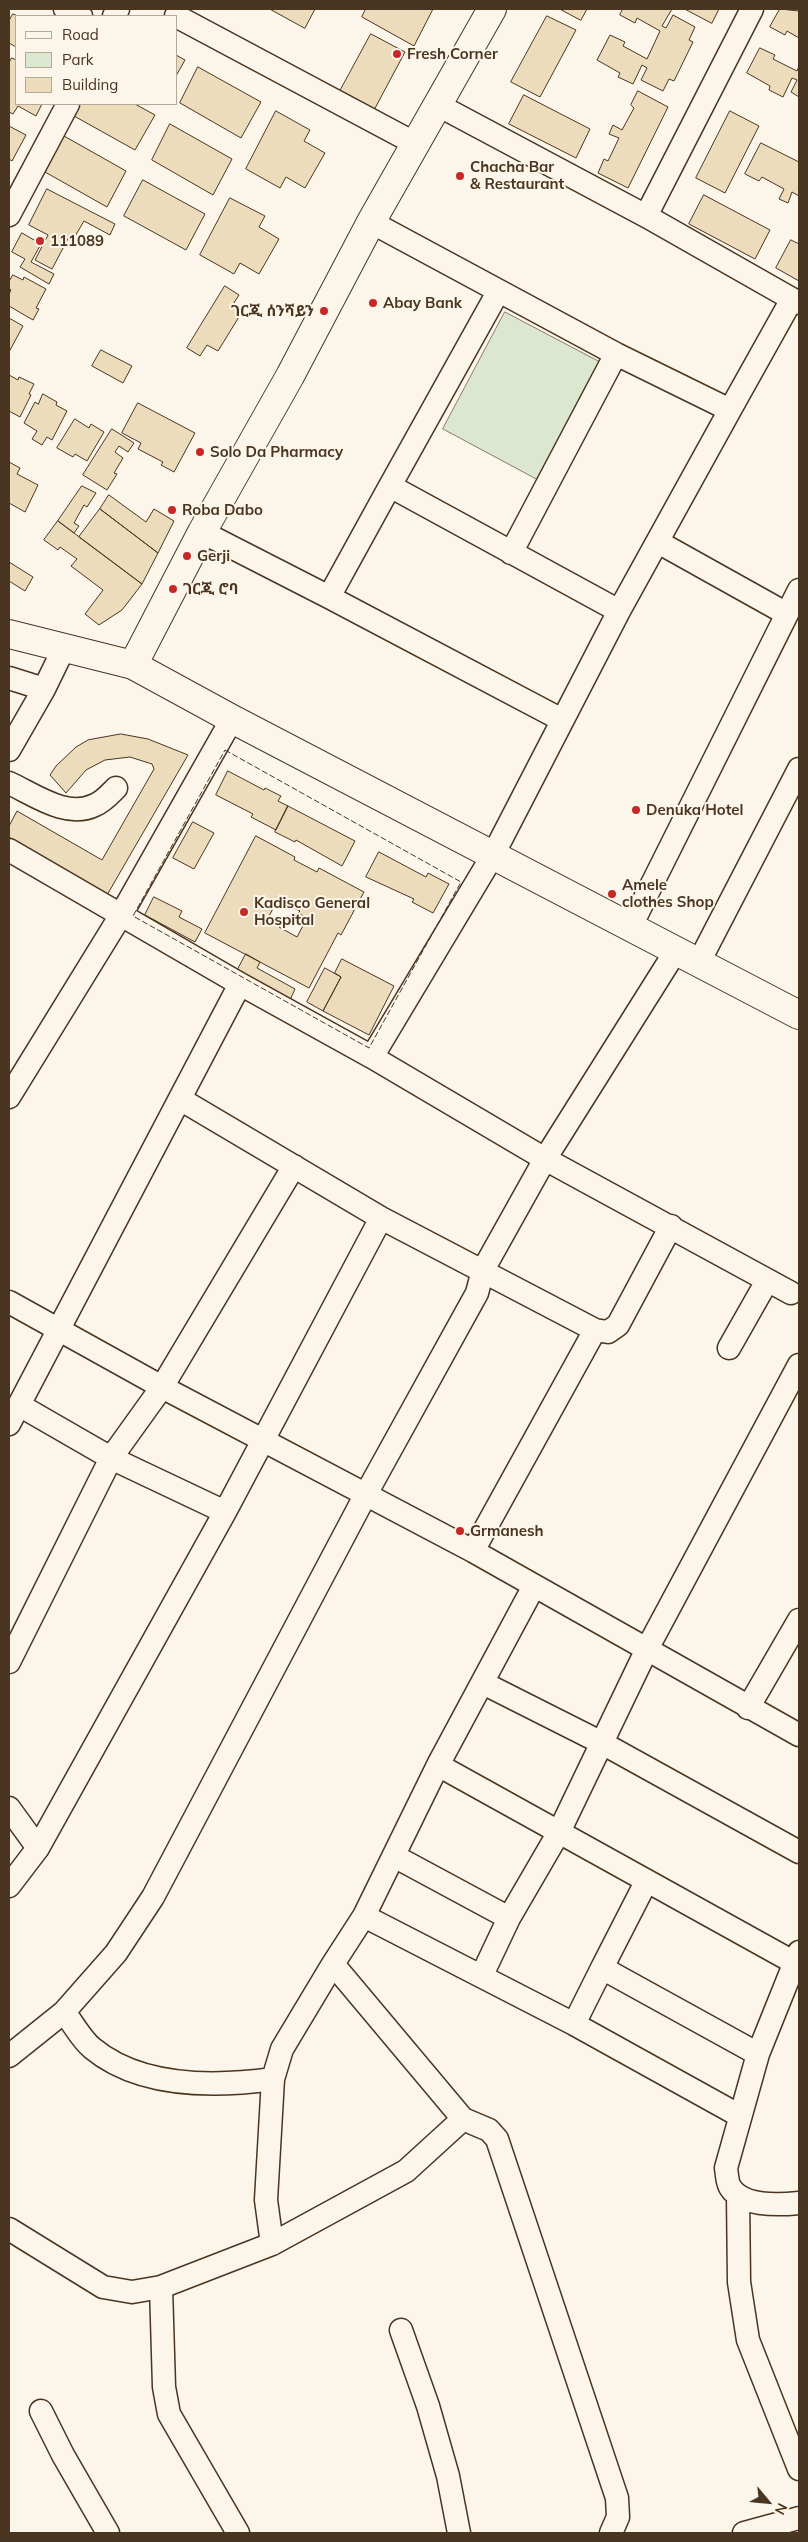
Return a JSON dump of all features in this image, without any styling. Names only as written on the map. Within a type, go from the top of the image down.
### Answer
[{"type":"main road","points":[[133,665],[202,532],[290,376],[372,222],[492,9]]},
{"type":"main road","points":[[9,634],[133,665],[493,856],[799,1014]]},
{"type":"street","points":[[65,9],[79,15]]},
{"type":"street","points":[[162,9],[174,15]]},
{"type":"street","points":[[646,216],[752,9]]},
{"type":"street","points":[[178,17],[416,144]]},
{"type":"street","points":[[9,214],[16,186],[67,105]]},
{"type":"street","points":[[372,1056],[493,856],[619,611],[730,410],[795,301],[646,216],[438,105]]},
{"type":"street","points":[[372,222],[498,292],[616,354],[730,410]]},
{"type":"street","points":[[329,596],[498,292]]},
{"type":"street","points":[[511,553],[616,354]]},
{"type":"street","points":[[390,486],[619,611]]},
{"type":"street","points":[[202,532],[329,596],[562,720]]},
{"type":"street","points":[[658,542],[787,614]]},
{"type":"street","points":[[631,926],[799,593]]},
{"type":"street","points":[[9,750],[44,689],[64,648]]},
{"type":"street","points":[[9,678],[44,689]]},
{"type":"street","points":[[9,1097],[121,915],[232,719]]},
{"type":"street","points":[[9,2056],[64,2012],[116,1953],[153,1896],[366,1494],[477,1293],[483,1270],[545,1159],[688,955],[799,769]]},
{"type":"street","points":[[9,783],[62,808],[82,810],[97,805],[116,788]]},
{"type":"street","points":[[9,850],[240,984],[372,1056],[545,1159],[671,1226],[767,1281],[797,1289]]},
{"type":"street","points":[[225,1512],[14,1415],[240,984]]},
{"type":"street","points":[[180,1099],[381,1218],[595,1330],[608,1332],[618,1325],[671,1226]]},
{"type":"street","points":[[9,1662],[111,1458],[162,1387],[294,1166]]},
{"type":"street","points":[[9,1886],[38,1848],[225,1512],[381,1218]]},
{"type":"street","points":[[729,1348],[767,1281]]},
{"type":"street","points":[[9,1302],[59,1328],[162,1387],[263,1438],[473,1551],[799,1736]]},
{"type":"street","points":[[473,1551],[595,1330]]},
{"type":"street","points":[[482,1975],[509,1918],[559,1832],[647,1649],[799,1365]]},
{"type":"street","points":[[272,2244],[266,2200],[273,2079],[282,2049],[364,1916],[438,1765],[534,1586]]},
{"type":"street","points":[[748,1708],[799,1620]]},
{"type":"street","points":[[483,1683],[602,1743],[799,1852]]},
{"type":"street","points":[[438,1765],[646,1882],[797,1957],[758,2054],[726,2168],[729,2186],[738,2196],[771,2206],[799,2203]]},
{"type":"street","points":[[9,1808],[38,1848]]},
{"type":"street","points":[[394,1856],[509,1918]]},
{"type":"street","points":[[574,2024],[646,1882]]},
{"type":"street","points":[[364,1916],[482,1975],[740,2116]]},
{"type":"street","points":[[333,1964],[463,2119],[489,2130],[497,2139],[617,2498],[618,2517],[611,2533]]},
{"type":"street","points":[[602,1968],[758,2054]]},
{"type":"street","points":[[64,2012],[92,2047],[132,2070],[168,2080],[237,2084],[273,2079]]},
{"type":"street","points":[[9,2230],[103,2287],[132,2292],[161,2287],[272,2244],[406,2171],[437,2146],[463,2119]]},
{"type":"street","points":[[738,2196],[739,2282],[748,2340],[799,2469]]},
{"type":"street","points":[[161,2287],[164,2387],[169,2414],[238,2533]]},
{"type":"street","points":[[401,2330],[428,2406],[448,2476],[458,2533]]},
{"type":"street","points":[[42,2411],[63,2455],[108,2533]]},
{"type":"street","points":[[744,2533],[799,2518]]},
{"type":"green space","points":[[505,312],[602,363],[540,481],[443,429]]},
{"type":"building","points":[[270,9],[315,9],[305,28]]},
{"type":"building","points":[[366,9],[433,9],[414,46],[362,17]]},
{"type":"building","points":[[560,9],[587,9],[581,20]]},
{"type":"building","points":[[623,9],[672,9],[662,26],[666,28],[673,15],[695,27],[689,40],[693,42],[674,81],[669,79],[663,91],[641,80],[647,68],[642,65],[633,84],[618,77],[620,73],[597,60],[610,35],[625,42],[623,46],[647,59],[660,31],[637,18],[635,23],[620,15]]},
{"type":"building","points":[[685,9],[719,9],[712,23]]},
{"type":"building","points":[[780,9],[799,11],[799,38],[787,31],[785,35],[770,27]]},
{"type":"building","points":[[13,14],[16,15],[15,46],[9,43],[9,21]]},
{"type":"building","points":[[547,16],[576,30],[540,97],[511,82]]},
{"type":"building","points":[[371,34],[405,52],[373,112],[339,93]]},
{"type":"building","points":[[760,48],[775,55],[773,59],[797,71],[799,66],[799,97],[791,92],[797,80],[792,78],[783,97],[769,90],[770,86],[747,73]]},
{"type":"building","points":[[178,56],[185,60],[178,72]]},
{"type":"building","points":[[12,58],[15,60],[15,105],[42,105],[36,116],[18,106],[13,114],[9,112],[9,63]]},
{"type":"building","points":[[198,67],[261,102],[241,138],[180,103]]},
{"type":"building","points":[[638,91],[668,107],[628,188],[598,173],[604,159],[608,161],[619,138],[609,134],[613,125],[622,130],[634,108],[631,105]]},
{"type":"building","points":[[524,95],[590,129],[576,158],[509,124]]},
{"type":"building","points":[[80,105],[137,105],[155,115],[135,150],[74,116]]},
{"type":"building","points":[[276,111],[310,130],[304,141],[325,153],[305,188],[286,177],[280,188],[246,169]]},
{"type":"building","points":[[730,111],[759,126],[725,193],[696,178]]},
{"type":"building","points":[[170,124],[232,159],[213,195],[152,160]]},
{"type":"building","points":[[9,126],[26,135],[12,161],[9,159]]},
{"type":"building","points":[[64,136],[126,171],[107,207],[45,172]]},
{"type":"building","points":[[761,143],[799,162],[799,196],[792,192],[788,203],[779,199],[784,189],[762,177],[759,181],[745,174]]},
{"type":"building","points":[[143,180],[205,214],[186,250],[124,216]]},
{"type":"building","points":[[47,189],[115,224],[110,235],[84,221],[74,238],[70,235],[52,269],[35,260],[48,235],[29,225]]},
{"type":"building","points":[[704,195],[770,230],[755,259],[689,224]]},
{"type":"building","points":[[230,198],[265,216],[259,227],[279,239],[259,274],[240,263],[234,274],[200,255]]},
{"type":"building","points":[[22,233],[41,244],[31,262],[54,274],[49,284],[20,267],[25,259],[12,252]]},
{"type":"building","points":[[791,240],[799,244],[799,281],[776,268]]},
{"type":"building","points":[[13,275],[23,280],[24,277],[46,289],[36,308],[39,309],[33,320],[9,306],[11,290],[9,282]]},
{"type":"building","points":[[225,286],[239,295],[232,306],[242,312],[218,351],[207,345],[200,356],[187,348]]},
{"type":"building","points":[[9,318],[23,326],[9,352]]},
{"type":"building","points":[[101,350],[132,366],[123,383],[92,366]]},
{"type":"building","points":[[9,375],[18,380],[19,377],[34,384],[29,394],[31,395],[20,417],[9,411]]},
{"type":"building","points":[[43,394],[57,402],[56,405],[67,411],[52,440],[47,437],[42,445],[32,439],[37,431],[24,423],[35,402],[38,404]]},
{"type":"building","points":[[138,403],[195,433],[174,472],[161,465],[163,462],[138,449],[141,443],[122,433]]},
{"type":"building","points":[[75,419],[89,428],[91,424],[104,432],[87,461],[75,454],[73,457],[57,448]]},
{"type":"building","points":[[112,429],[134,443],[128,452],[119,446],[115,452],[123,458],[114,473],[117,474],[107,490],[83,475]]},
{"type":"building","points":[[9,462],[20,468],[17,474],[38,485],[25,512],[9,503]]},
{"type":"building","points":[[82,486],[96,493],[87,507],[84,505],[74,523],[79,526],[74,533],[58,521]]},
{"type":"building","points":[[109,495],[146,522],[154,509],[174,521],[158,553],[100,509]]},
{"type":"building","points":[[100,509],[158,553],[142,584],[79,537]]},
{"type":"building","points":[[58,521],[142,584],[122,610],[99,625],[85,614],[103,590],[71,566],[77,559],[60,547],[58,550],[44,540]]},
{"type":"building","points":[[9,562],[33,577],[25,591],[9,581]]},
{"type":"building","points":[[121,734],[148,739],[188,755],[107,895],[9,837],[9,826],[17,811],[102,860],[154,769],[152,764],[130,757],[105,760],[86,770],[66,793],[50,775],[56,766],[76,747],[88,740]]},
{"type":"building","points":[[228,771],[264,790],[265,788],[281,796],[278,801],[288,806],[276,830],[251,817],[253,814],[216,795]]},
{"type":"building","points":[[288,806],[355,841],[342,866],[296,840],[295,842],[275,832]]},
{"type":"building","points":[[193,822],[214,833],[194,869],[173,858]]},
{"type":"building","name":"Kadisco General Hospital","points":[[256,836],[295,857],[294,860],[317,872],[319,868],[364,892],[341,935],[338,933],[309,988],[205,933]],"holes":[[[278,900],[300,911],[298,913],[307,918],[297,937],[279,927],[281,924],[269,917]]]},
{"type":"building","points":[[379,852],[426,877],[428,873],[449,884],[433,913],[412,902],[414,899],[366,877]]},
{"type":"building","points":[[154,897],[182,911],[179,917],[202,929],[195,942],[145,915]]},
{"type":"building","points":[[246,954],[260,962],[257,968],[295,989],[290,1000],[237,971]]},
{"type":"building","points":[[342,959],[394,986],[369,1035],[323,1011],[341,977],[335,973]]},
{"type":"building","points":[[325,968],[341,977],[323,1011],[307,1002]]},
{"type":"fence","points":[[225,750],[461,882],[369,1048],[133,916],[225,750]]},
{"type":"place","name":"Fresh Corner","points":[[397,54]]},
{"type":"place","name":"Chacha Bar & Restaurant","points":[[460,176]]},
{"type":"place","name":"111089","points":[[40,241]]},
{"type":"place","name":"Abay Bank","points":[[373,303]]},
{"type":"place","name":"ገርጂ ሰንሻይን","points":[[324,311]]},
{"type":"place","name":"Solo Da Pharmacy","points":[[200,452]]},
{"type":"place","name":"Roba Dabo","points":[[172,510]]},
{"type":"place","name":"Gerji","points":[[187,556]]},
{"type":"place","name":"ገርጂ ሮባ","points":[[173,589]]},
{"type":"place","name":"Denuka Hotel","points":[[636,810]]},
{"type":"place","name":"Amele clothes Shop","points":[[612,894]]},
{"type":"place","name":"Kadisco General Hospital","points":[[244,912]]},
{"type":"place","name":"Grmanesh","points":[[460,1531]]}]
